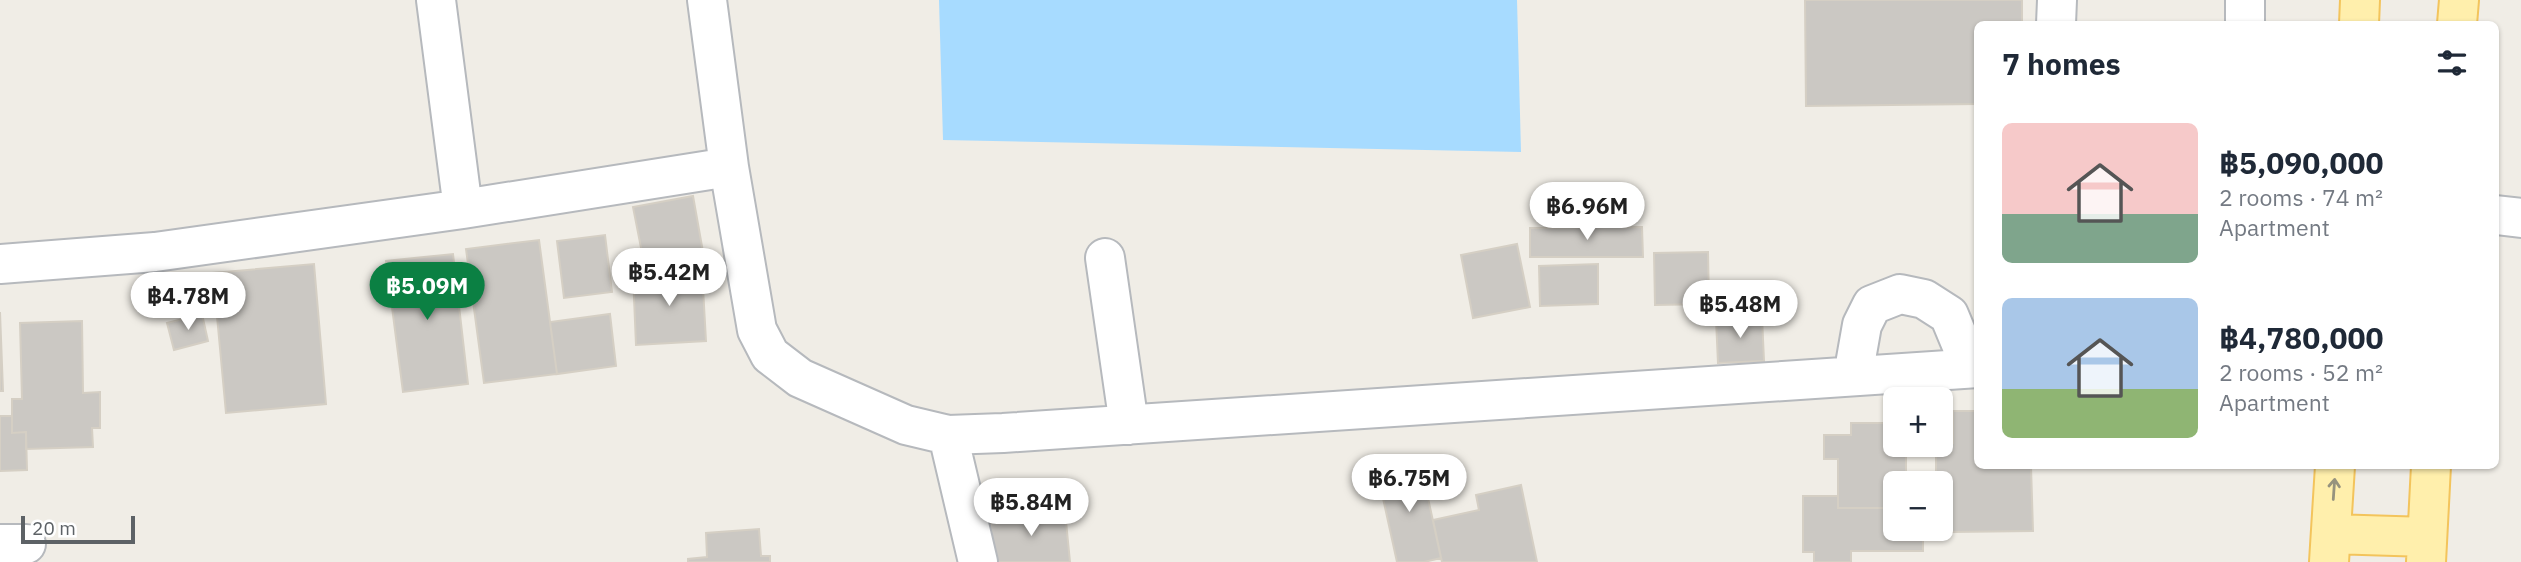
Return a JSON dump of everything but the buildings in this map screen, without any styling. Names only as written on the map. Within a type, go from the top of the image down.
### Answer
[{"type":"main road","points":[[2358,21],[2360,0]]},
{"type":"main road","points":[[2457,21],[2459,0]]},
{"type":"main road","points":[[2335,469],[2330,548],[2426,550],[2431,469]]},
{"type":"street","points":[[436,0],[463,209]]},
{"type":"street","points":[[707,0],[729,167],[757,330],[770,355],[800,378],[906,425],[948,435],[1129,425],[1974,368],[1949,315],[1924,299],[1900,293],[1872,305],[1862,325],[1853,376]]},
{"type":"street","points":[[2056,0],[2056,21]]},
{"type":"street","points":[[2245,0],[2245,21]]},
{"type":"street","points":[[0,264],[155,252],[463,209],[729,167]]},
{"type":"street","points":[[2499,215],[2521,218]]},
{"type":"street","points":[[1105,258],[1129,425]]},
{"type":"street","points":[[948,435],[978,562]]},
{"type":"water","points":[[939,0],[1517,0],[1521,152],[943,140]]}]
